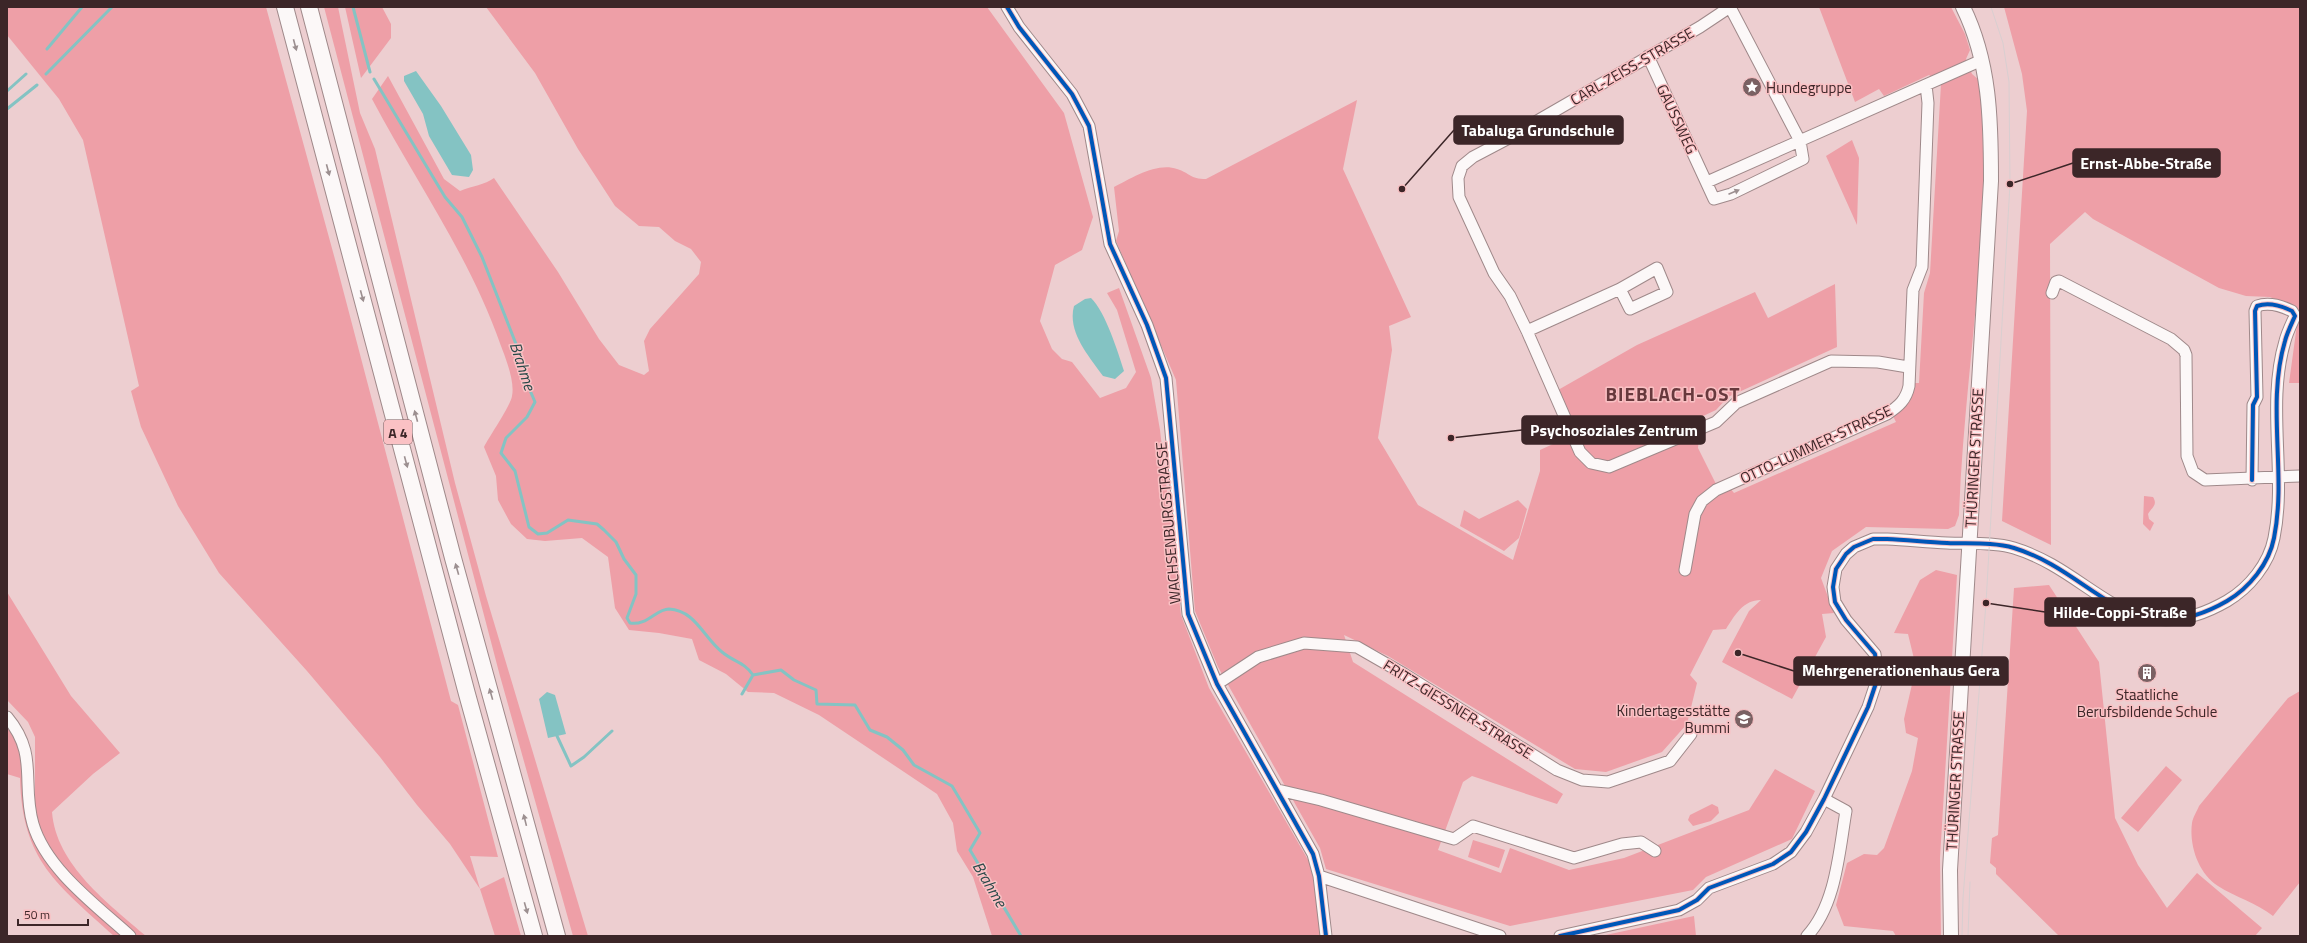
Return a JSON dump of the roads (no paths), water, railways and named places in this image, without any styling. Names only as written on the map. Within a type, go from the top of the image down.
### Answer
[{"type":"highway","name":"A 4","points":[[285,7],[534,936]]},
{"type":"highway","name":"A 4","points":[[309,7],[534,858],[557,936]]},
{"type":"main road","name":"THÜRINGER STRASSE","points":[[1951,936],[1950,870],[1991,181],[1991,125],[1982,60],[1963,7]]},
{"type":"street","name":"WACHSENBURGSTRASSE","points":[[1007,7],[1018,27],[1072,94],[1089,126],[1110,244],[1147,325],[1166,378],[1188,614],[1217,684],[1313,854],[1319,876],[1326,936]]},
{"type":"street","points":[[1730,7],[1800,141]]},
{"type":"street","name":"CARL-ZEISS-STRASSE","points":[[1527,331],[1510,296],[1494,273],[1459,197],[1458,178],[1462,166],[1473,157],[1511,137],[1512,131],[1519,126],[1526,123],[1532,124],[1730,7]]},
{"type":"street","name":"GAUSSWEG","points":[[1648,56],[1714,199],[1731,194],[1803,159],[1800,141]]},
{"type":"street","points":[[1707,182],[1982,60]]},
{"type":"street","name":"OTTO-LUMMER-STRASSE","points":[[1684,570],[1695,514],[1702,501],[1716,490],[1887,414],[1901,404],[1907,396],[1909,386],[1908,367],[1913,290],[1922,267],[1928,103],[1926,86]]},
{"type":"street","points":[[2052,293],[2056,282],[2059,281],[2170,339],[2184,350],[2186,355],[2186,456],[2193,472],[2205,480],[2252,480],[2300,476]]},
{"type":"street","points":[[1620,289],[1527,331],[1580,452],[1591,463],[1609,467],[1716,422],[1736,403],[1831,361],[1878,362],[1908,367]]},
{"type":"street","points":[[1560,936],[1678,910],[1697,900],[1709,888],[1773,864],[1791,852],[1806,832],[1824,800],[1868,707],[1878,677],[1874,654],[1846,620],[1835,602],[1833,586],[1836,569],[1846,554],[1854,546],[1873,539],[2002,545],[2039,557],[2108,602],[2128,612],[2151,620],[2179,620],[2209,610],[2232,598],[2248,585],[2272,550],[2278,516],[2278,385],[2284,342],[2294,316],[2292,311],[2284,307],[2263,304],[2257,306],[2255,311],[2257,397],[2253,405],[2252,480]]},
{"type":"street","name":"FRITZ-GIESSNER-STRASSE","points":[[1217,684],[1258,657],[1304,643],[1356,647],[1404,674],[1557,770],[1582,780],[1608,782],[1670,761],[1691,734]]},
{"type":"street","points":[[7,717],[20,734],[26,753],[29,776],[29,803],[33,824],[40,844],[72,882],[130,936]]},
{"type":"street","points":[[1278,790],[1321,800],[1454,839],[1473,826],[1574,858],[1622,844],[1641,842],[1655,851]]},
{"type":"street","points":[[1807,936],[1817,925],[1833,885],[1846,811],[1824,800]]},
{"type":"street","points":[[1319,876],[1500,936]]},
{"type":"water","points":[[416,71],[441,106],[471,155],[473,170],[469,177],[452,175],[429,136],[423,114],[404,81],[404,76]]},
{"type":"water","points":[[1091,298],[1102,313],[1124,371],[1115,379],[1103,376],[1086,352],[1076,334],[1073,316],[1074,306],[1085,299]]},
{"type":"water","points":[[547,692],[555,695],[566,734],[548,738],[539,699]]},
{"type":"waterway","points":[[47,49],[82,7]]},
{"type":"waterway","points":[[46,74],[112,7]]},
{"type":"waterway","name":"Brahme","points":[[353,7],[370,72]]},
{"type":"waterway","points":[[7,91],[26,74]]},
{"type":"waterway","name":"Brahme","points":[[374,79],[445,197],[462,217],[482,257],[525,367],[526,381],[535,402],[527,417],[506,438],[501,453],[515,471],[529,527],[538,534],[547,533],[568,520],[597,524],[604,530],[616,542],[624,559],[636,575],[636,594],[627,618],[630,623],[641,622],[664,610],[669,609],[678,611],[686,614],[692,619],[722,652],[746,667],[753,675],[781,670],[794,680],[816,690],[817,704],[855,705],[870,730],[887,737],[903,750],[914,765],[952,786],[980,833],[970,850],[1021,936]]},
{"type":"waterway","points":[[7,109],[37,85]]},
{"type":"waterway","points":[[742,694],[753,675]]},
{"type":"waterway","points":[[557,736],[571,766],[584,757],[612,731]]},
{"type":"tram line","points":[[1962,936],[1963,898],[1986,603],[2010,184],[2009,82],[2003,43],[1991,7]]},
{"type":"tram line","points":[[1968,936],[1970,882]]},
{"type":"place","name":"Hundegruppe","points":[[1752,87]]},
{"type":"place","name":"Ernst-Abbe-Straße","points":[[2010,184]]},
{"type":"place","name":"Tabaluga Grundschule","points":[[1402,189]]},
{"type":"place","name":"Psychosoziales Zentrum","points":[[1451,438]]},
{"type":"place","name":"Hilde-Coppi-Straße","points":[[1986,603]]},
{"type":"place","name":"Mehrgenerationenhaus Gera","points":[[1738,653]]},
{"type":"place","name":"Staatliche Berufsbildende Schule","points":[[2147,673]]},
{"type":"place","name":"Kindertagesstätte Bummi","points":[[1744,719]]},
{"type":"district","name":"BIEBLACH-OST","points":[[1673,393]]}]
